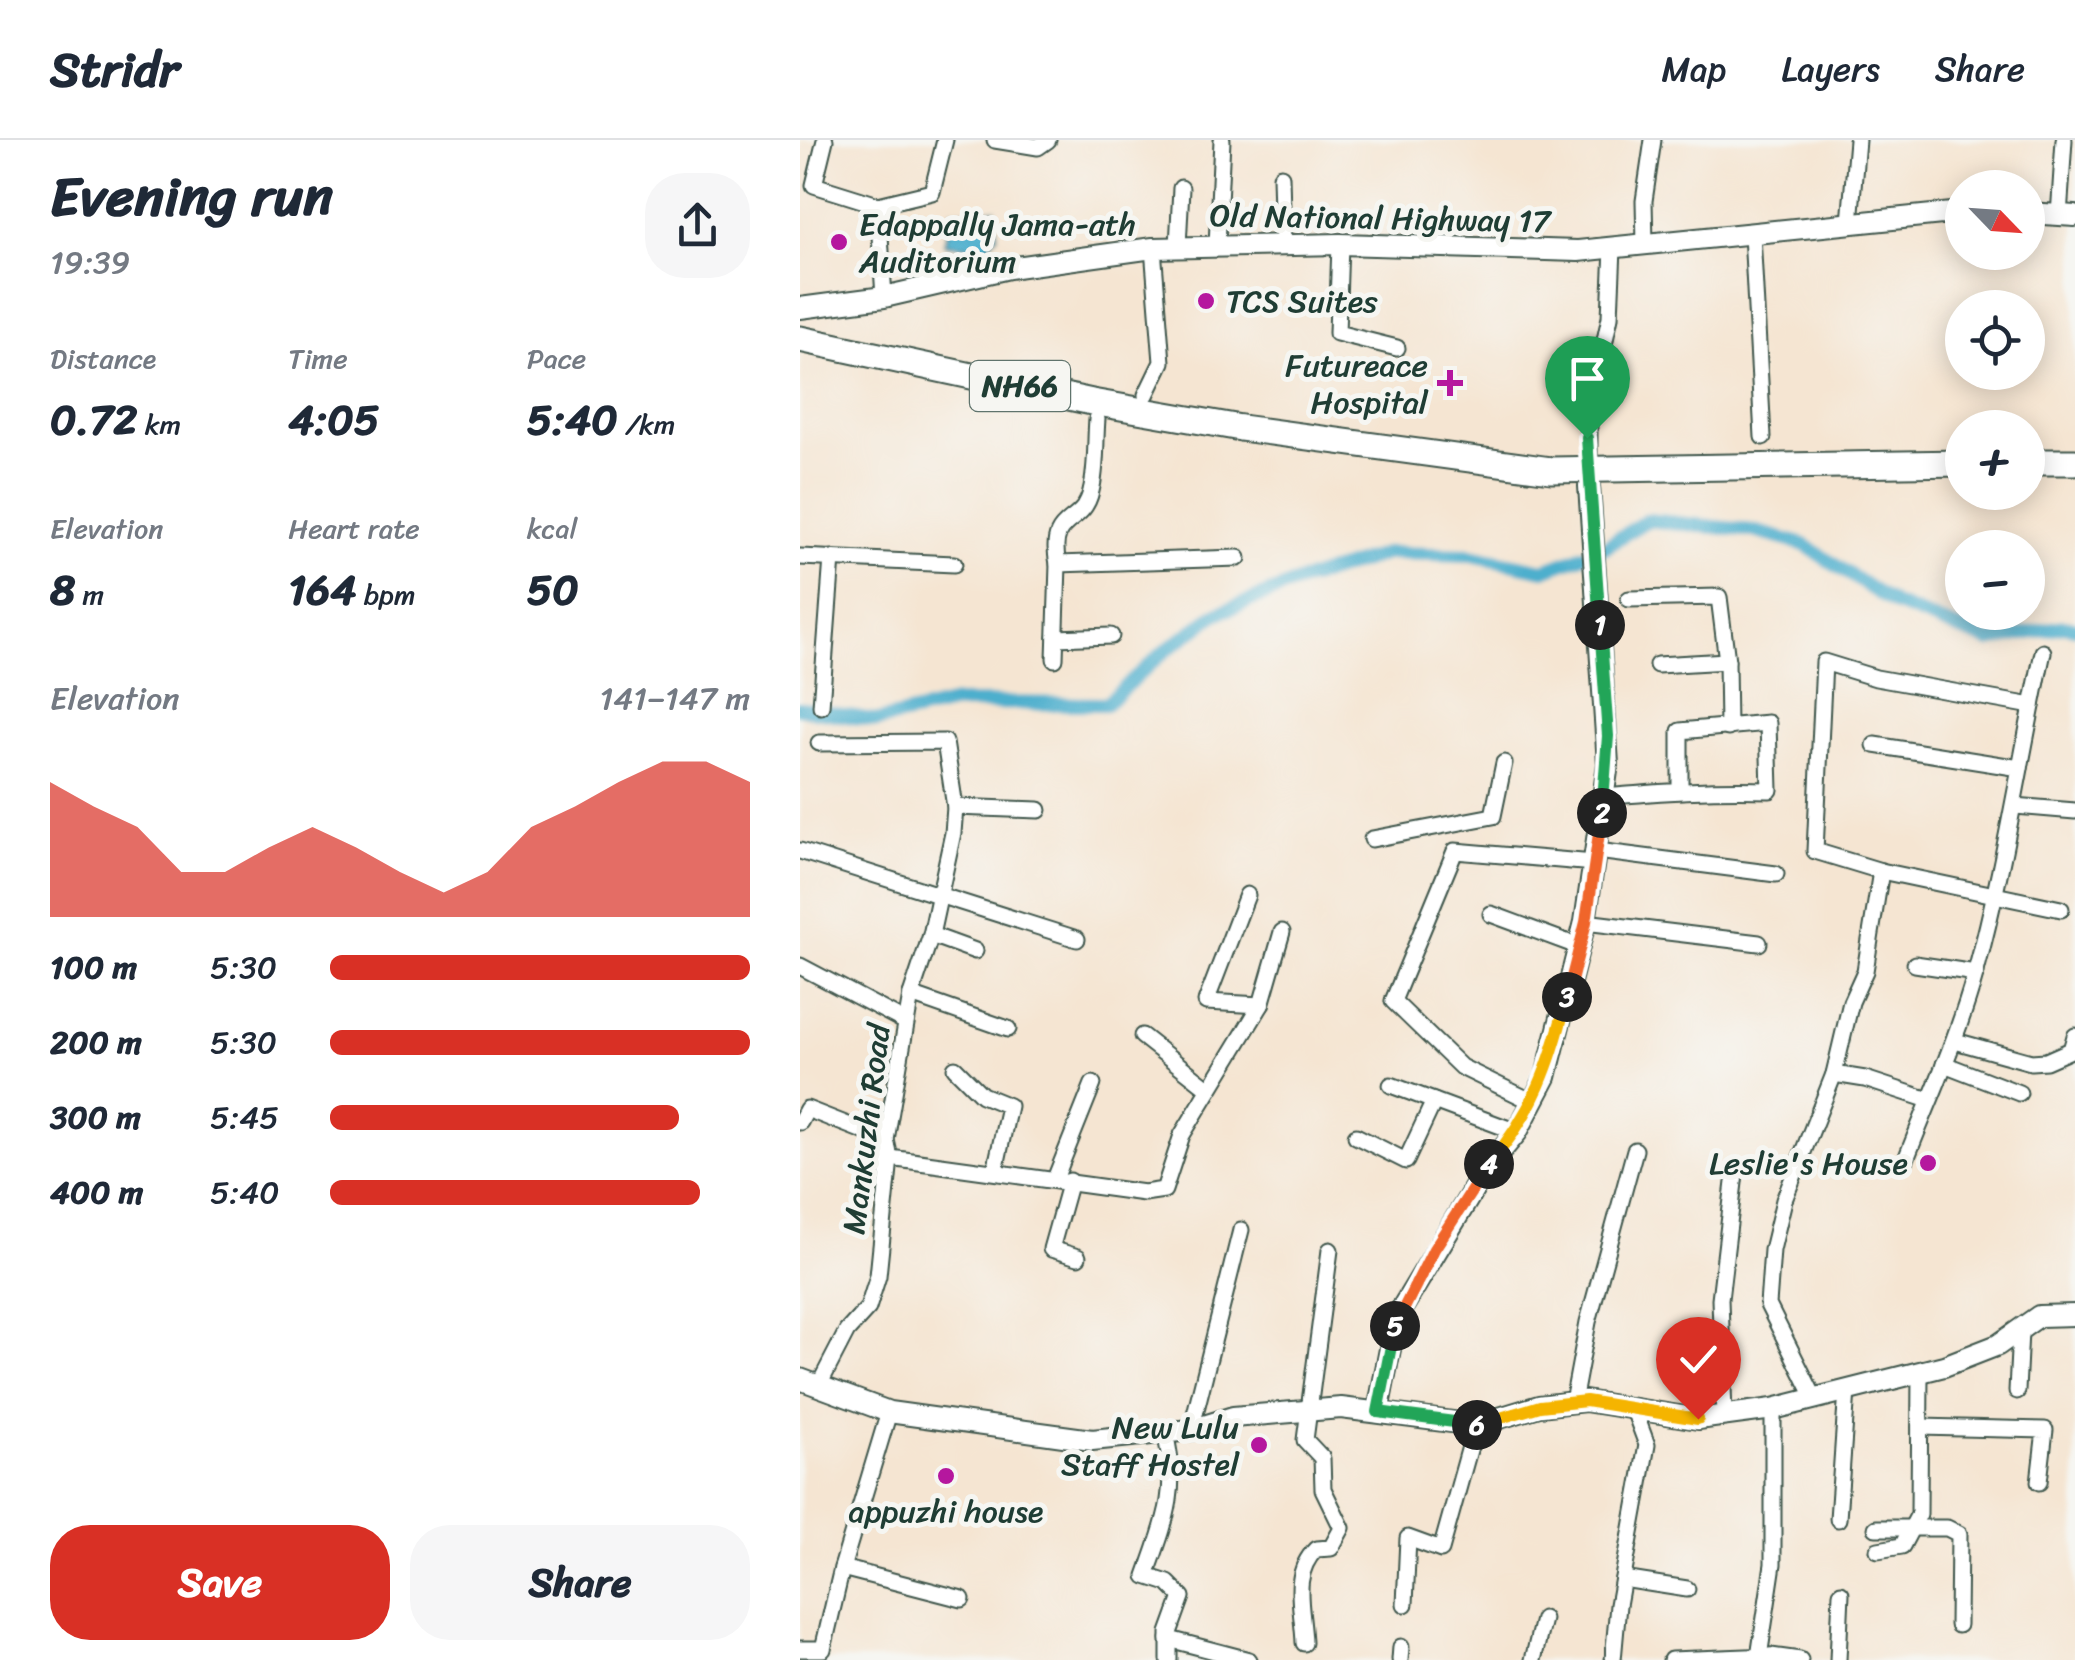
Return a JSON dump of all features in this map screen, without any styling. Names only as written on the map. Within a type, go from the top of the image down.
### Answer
[{"type":"highway","name":"NH66","points":[[800,339],[1092,402],[1241,428],[1551,470],[1945,463]]},
{"type":"highway","points":[[2045,462],[2075,462]]},
{"type":"street","points":[[825,140],[814,185],[878,204],[932,192],[945,140]]},
{"type":"street","points":[[995,140],[1038,148],[1048,140]]},
{"type":"street","points":[[1217,245],[1222,140]]},
{"type":"street","points":[[1645,244],[1644,201],[1653,140]]},
{"type":"street","points":[[1850,223],[1857,140]]},
{"type":"street","points":[[2064,140],[2067,216]]},
{"type":"street","points":[[1281,176],[1282,244]]},
{"type":"street","points":[[1178,246],[1181,188]]},
{"type":"street","points":[[878,204],[884,297]]},
{"type":"street","name":"Old National Highway 17","points":[[800,308],[884,297],[1009,268],[1153,248],[1340,244],[1578,251],[1945,214]]},
{"type":"street","points":[[1752,234],[1763,436]]},
{"type":"street","points":[[1340,244],[1337,333],[1397,348]]},
{"type":"street","points":[[1146,395],[1162,362],[1153,248]]},
{"type":"street","points":[[1378,1412],[1396,1318],[1486,1169],[1518,1132],[1546,1077],[1586,922],[1604,797],[1608,736],[1589,486],[1588,414],[1610,317],[1614,248]]},
{"type":"street","points":[[1055,659],[1056,535],[1062,523],[1084,509],[1091,493],[1097,420]]},
{"type":"street","points":[[800,557],[954,564]]},
{"type":"street","points":[[821,706],[832,558]]},
{"type":"street","points":[[1058,564],[1238,558]]},
{"type":"street","points":[[1628,600],[1718,597],[1727,661],[1728,728]]},
{"type":"street","points":[[1056,638],[1111,636]]},
{"type":"street","points":[[1905,1162],[1954,1041],[1976,973],[2015,806],[2043,652]]},
{"type":"street","points":[[1658,665],[1727,661]]},
{"type":"street","points":[[2032,706],[1876,678],[1824,662],[1815,851],[1880,872],[1993,891],[2061,909]]},
{"type":"street","points":[[1604,797],[1680,790],[1770,790],[1768,723],[1680,731],[1680,790]]},
{"type":"street","name":"Mankuzhi Road","points":[[809,1384],[868,1308],[873,1292],[890,1158],[886,1140],[911,995],[932,935],[955,807],[945,742],[819,743]]},
{"type":"street","points":[[1875,745],[2020,768]]},
{"type":"street","points":[[1372,839],[1493,816],[1504,763]]},
{"type":"street","points":[[2015,806],[2075,811]]},
{"type":"street","points":[[955,807],[1039,810]]},
{"type":"street","points":[[1533,1102],[1461,1067],[1393,1001],[1456,851],[1595,857],[1776,874]]},
{"type":"street","points":[[800,852],[1077,938]]},
{"type":"street","points":[[1814,1397],[1768,1305],[1772,1250],[1784,1200],[1834,1074],[1850,1002],[1865,971],[1880,872]]},
{"type":"street","points":[[1248,895],[1206,1002],[1262,1005]]},
{"type":"street","points":[[1490,914],[1580,947]]},
{"type":"street","points":[[1586,922],[1759,943]]},
{"type":"street","points":[[890,1158],[1154,1194],[1164,1190],[1182,1135],[1262,1005],[1282,932]]},
{"type":"street","points":[[932,935],[975,951]]},
{"type":"street","points":[[1915,964],[1976,973]]},
{"type":"street","points":[[800,966],[906,1022]]},
{"type":"street","points":[[911,995],[1008,1029]]},
{"type":"street","points":[[1142,1036],[1208,1088]]},
{"type":"street","points":[[1954,1041],[2031,1062],[2046,1061],[2074,1046]]},
{"type":"street","points":[[1944,1064],[2019,1093]]},
{"type":"street","points":[[955,1068],[982,1095],[1010,1106],[994,1170]]},
{"type":"street","points":[[1834,1074],[1866,1079],[1929,1100]]},
{"type":"street","points":[[1078,1257],[1052,1249],[1062,1180],[1092,1084]]},
{"type":"street","points":[[1391,1085],[1518,1132]]},
{"type":"street","points":[[1356,1136],[1406,1161],[1434,1101]]},
{"type":"street","points":[[800,1122],[807,1110],[819,1112],[886,1140]]},
{"type":"street","points":[[1572,1402],[1588,1322],[1635,1150]]},
{"type":"street","points":[[1724,1415],[1720,1300],[1735,1174]]},
{"type":"street","points":[[1191,1430],[1241,1230]]},
{"type":"street","points":[[1304,1642],[1305,1614],[1297,1584],[1301,1570],[1316,1548],[1331,1548],[1342,1528],[1323,1489],[1322,1458],[1305,1440],[1330,1250]]},
{"type":"street","points":[[809,1384],[889,1412],[1092,1440],[1191,1430],[1233,1417],[1307,1414],[1341,1408],[1476,1425],[1540,1406],[1572,1402],[1698,1419],[1773,1409],[1920,1372],[1998,1346],[2050,1312],[2075,1315]]},
{"type":"street","points":[[2017,1391],[2020,1330]]},
{"type":"street","points":[[1878,1550],[1902,1546],[1919,1514],[1920,1372]]},
{"type":"street","points":[[1838,1519],[1847,1390]]},
{"type":"street","points":[[1767,1658],[1773,1564],[1773,1409]]},
{"type":"street","points":[[1614,1660],[1622,1579],[1648,1445],[1634,1410]]},
{"type":"street","points":[[800,1649],[823,1650],[842,1568],[889,1412]]},
{"type":"street","points":[[1405,1604],[1408,1538],[1441,1550],[1476,1425]]},
{"type":"street","points":[[1920,1427],[2046,1430],[2038,1482]]},
{"type":"street","points":[[1165,1434],[1174,1466],[1169,1511],[1146,1576],[1168,1583],[1182,1597],[1169,1639],[1168,1660]]},
{"type":"street","points":[[1876,1528],[1947,1528],[1958,1534],[1958,1625]]},
{"type":"street","points":[[842,1568],[962,1600]]},
{"type":"street","points":[[1622,1579],[1686,1590]]},
{"type":"street","points":[[1838,1660],[1841,1593]]},
{"type":"street","points":[[1533,1660],[1543,1619]]},
{"type":"street","points":[[1169,1639],[1249,1660]]},
{"type":"street","points":[[1672,1660],[1800,1660]]},
{"type":"water","points":[[995,209],[997,235],[986,248],[945,244],[952,211]]},
{"type":"waterway","points":[[800,708],[878,721],[956,703],[1106,704],[1165,651],[1216,614],[1293,584],[1388,553],[1471,555],[1544,570],[1603,548],[1647,520],[1754,531],[1805,545],[1894,604],[1989,641],[2063,626],[2075,628]]},
{"type":"place","name":"Edappally Jama-ath Auditorium","points":[[839,242]]},
{"type":"place","name":"TCS Suites","points":[[1206,301]]},
{"type":"place","name":"Futureace Hospital","points":[[1450,383]]},
{"type":"place","name":"Leslie's House","points":[[1928,1163]]},
{"type":"place","name":"New Lulu Staff Hostel","points":[[1259,1445]]},
{"type":"place","name":"appuzhi house","points":[[946,1476]]},
{"type":"route","points":[[1587,438],[1608,764],[1586,922],[1546,1077],[1518,1132],[1486,1169],[1434,1249],[1396,1318],[1388,1378],[1378,1412],[1476,1425],[1540,1406],[1586,1401],[1660,1416],[1698,1419]]}]
